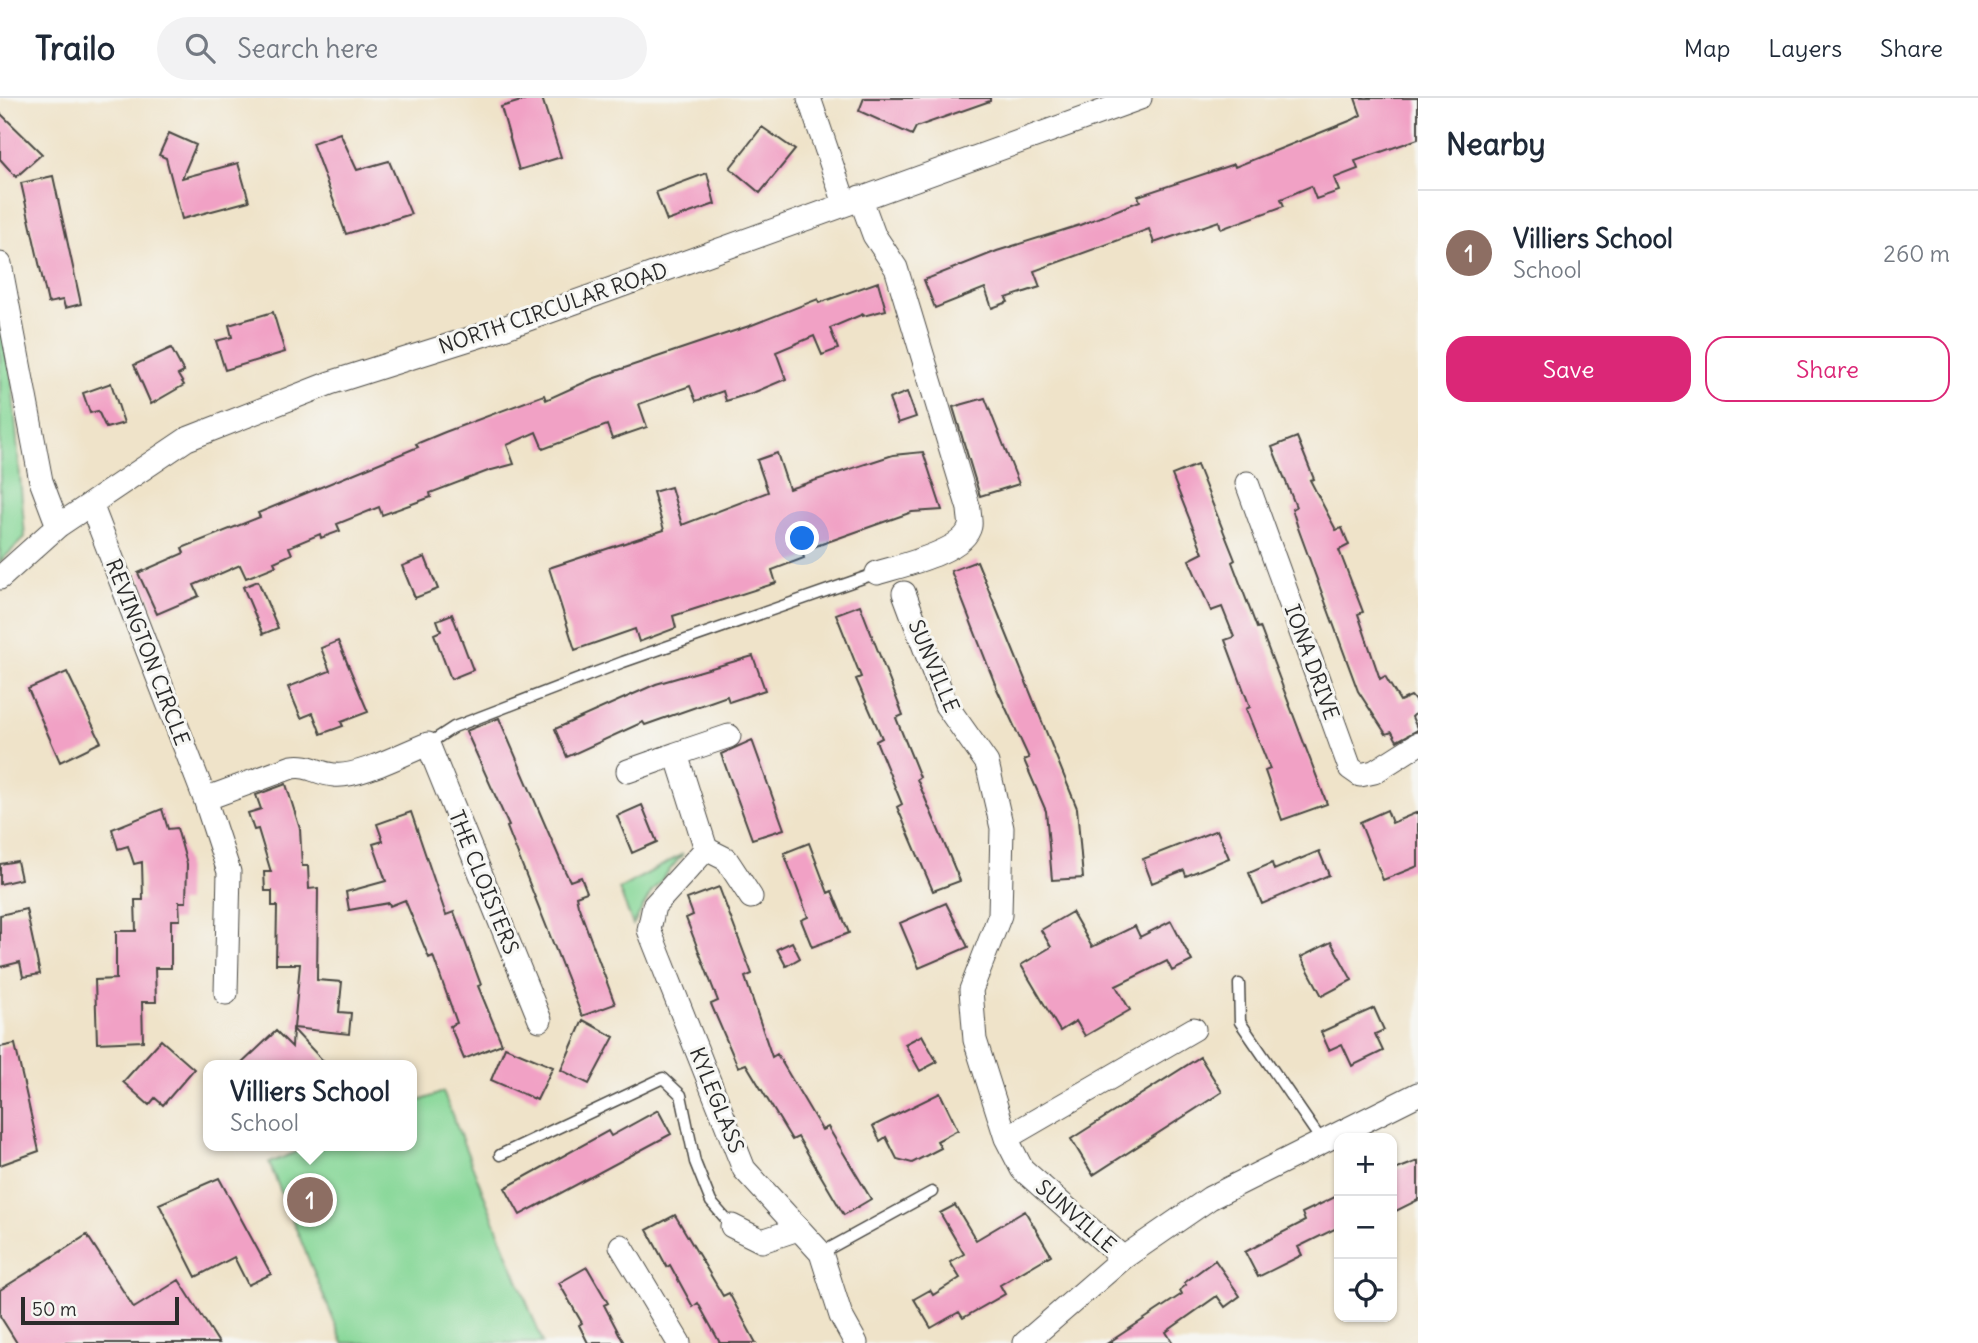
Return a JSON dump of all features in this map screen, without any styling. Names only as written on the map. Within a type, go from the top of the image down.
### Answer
[{"type":"street","points":[[808,98],[853,201],[895,268],[969,509],[970,526],[963,539],[952,548],[877,573]]},
{"type":"street","name":"NORTH CIRCULAR ROAD","points":[[0,578],[58,526],[187,439],[330,383],[498,330],[853,201],[1106,103],[1140,98]]},
{"type":"street","points":[[0,264],[3,292],[41,481],[58,526]]},
{"type":"street","name":"IONA DRIVE","points":[[1247,483],[1350,768],[1360,775],[1374,772],[1418,744]]},
{"type":"street","name":"REVINGTON CIRCLE","points":[[91,504],[205,799],[229,872],[226,993]]},
{"type":"street","name":"SUNVILLE","points":[[904,593],[946,705],[987,764],[1002,828],[1000,915],[971,990],[975,1040],[1006,1138],[1022,1168],[1123,1258]]},
{"type":"street","points":[[628,771],[729,736]]},
{"type":"street","points":[[205,799],[292,767],[305,765],[333,775],[351,774],[428,744]]},
{"type":"street","name":"THE CLOISTERS","points":[[428,744],[540,1020]]},
{"type":"street","points":[[677,754],[706,849],[726,859],[751,897]]},
{"type":"street","name":"KYLEGLASS","points":[[706,849],[654,906],[649,930],[744,1169],[821,1253],[841,1316],[856,1343]]},
{"type":"street","points":[[1006,1138],[1194,1028]]},
{"type":"street","points":[[1025,1343],[1123,1258],[1210,1198],[1321,1140],[1418,1094]]},
{"type":"street","points":[[732,1226],[762,1241],[798,1229]]},
{"type":"street","points":[[621,1246],[679,1343]]},
{"type":"lane","points":[[428,744],[454,727],[624,662],[877,573]]},
{"type":"lane","points":[[1239,984],[1240,1022],[1321,1140]]},
{"type":"lane","points":[[500,1155],[663,1077],[681,1095],[695,1161],[711,1202],[732,1226]]},
{"type":"lane","points":[[821,1253],[932,1192]]},
{"type":"green space","points":[[0,316],[8,332],[25,537],[0,562]]},
{"type":"green space","points":[[683,854],[652,891],[633,925],[619,889]]},
{"type":"green space","points":[[443,1092],[543,1343],[343,1343],[269,1163],[299,1151],[417,1151],[417,1102]]},
{"type":"building","points":[[531,98],[542,98],[561,157],[519,170],[501,107]]},
{"type":"building","points":[[864,98],[990,98],[990,101],[916,127],[912,135],[859,111]]},
{"type":"building","points":[[1355,98],[1418,98],[1418,139],[1355,161],[1358,169],[1334,178],[1339,191],[1316,199],[1311,186],[1281,199],[1284,206],[1221,229],[1219,221],[1154,243],[1149,229],[1034,271],[1040,287],[1006,298],[1008,302],[992,308],[985,288],[935,308],[924,280],[997,251],[1080,225],[1140,201],[1138,196],[1234,164],[1235,167],[1352,120],[1361,115]]},
{"type":"building","points":[[0,113],[42,154],[16,177],[0,159]]},
{"type":"building","points":[[762,127],[795,150],[760,193],[730,168]]},
{"type":"building","points":[[169,133],[196,145],[182,178],[238,163],[249,201],[182,219],[166,158],[159,155]]},
{"type":"building","points":[[340,133],[357,170],[389,161],[411,214],[346,234],[312,143]]},
{"type":"building","points":[[707,173],[715,204],[667,221],[656,192]]},
{"type":"building","points":[[53,176],[81,304],[65,308],[63,300],[48,303],[21,183]]},
{"type":"building","points":[[878,282],[886,310],[863,314],[830,328],[838,349],[822,355],[814,336],[776,352],[786,379],[755,392],[726,401],[723,391],[696,401],[690,386],[639,404],[647,427],[612,439],[607,425],[543,449],[536,432],[507,445],[514,464],[430,493],[431,497],[382,515],[379,507],[337,524],[340,531],[321,538],[320,534],[289,547],[292,554],[274,562],[276,566],[246,578],[240,565],[194,585],[199,596],[157,614],[138,573],[184,553],[182,548],[260,517],[258,513],[418,447],[416,444],[445,432],[544,395],[546,400],[592,379],[752,325],[818,299],[819,303]]},
{"type":"building","points":[[273,312],[285,352],[225,370],[216,341],[232,337],[229,325]]},
{"type":"building","points":[[171,348],[184,372],[178,375],[184,385],[151,404],[134,365]]},
{"type":"building","points":[[111,383],[124,423],[106,428],[98,411],[90,413],[83,393]]},
{"type":"building","points":[[907,392],[916,417],[898,423],[889,399]]},
{"type":"building","points":[[985,398],[1019,484],[980,496],[953,407]]},
{"type":"building","points":[[1297,437],[1314,479],[1310,480],[1336,530],[1342,528],[1349,545],[1339,550],[1363,612],[1358,614],[1380,679],[1385,676],[1400,701],[1411,696],[1418,704],[1418,711],[1412,717],[1418,730],[1397,741],[1392,732],[1386,734],[1358,691],[1298,528],[1292,509],[1296,507],[1272,447]]},
{"type":"building","points":[[923,452],[942,510],[912,512],[802,551],[804,558],[772,570],[776,583],[673,616],[676,628],[639,642],[635,629],[575,650],[549,568],[664,530],[653,492],[671,487],[682,525],[768,492],[757,460],[777,453],[789,489],[893,455]]},
{"type":"building","points":[[1197,465],[1235,560],[1232,562],[1257,628],[1260,627],[1327,804],[1282,820],[1265,771],[1270,769],[1246,709],[1250,707],[1225,640],[1234,637],[1222,607],[1211,611],[1189,560],[1203,553],[1172,475]]},
{"type":"building","points":[[425,557],[438,589],[415,598],[402,566]]},
{"type":"building","points":[[977,561],[1077,808],[1083,878],[1052,880],[1046,811],[1024,760],[1029,758],[997,689],[951,571]]},
{"type":"building","points":[[258,581],[278,628],[263,634],[243,587]]},
{"type":"building","points":[[860,605],[903,715],[896,718],[920,777],[917,779],[960,881],[933,891],[897,807],[902,804],[876,741],[882,738],[856,679],[861,677],[836,614]]},
{"type":"building","points":[[452,614],[473,670],[451,679],[434,634],[441,631],[437,620]]},
{"type":"building","points":[[338,641],[368,712],[341,722],[343,726],[321,734],[313,713],[301,718],[288,687],[330,671],[321,648]]},
{"type":"building","points":[[753,656],[765,690],[729,702],[727,696],[645,725],[643,722],[567,757],[555,729],[656,684]]},
{"type":"building","points":[[67,672],[101,742],[60,762],[28,689]]},
{"type":"building","points":[[499,718],[570,881],[581,877],[587,892],[576,896],[578,905],[615,1004],[582,1016],[507,827],[509,826],[466,731]]},
{"type":"building","points":[[752,740],[784,829],[752,839],[721,754]]},
{"type":"building","points":[[286,784],[300,829],[302,866],[308,866],[309,889],[318,888],[317,980],[342,982],[339,1012],[351,1013],[349,1034],[294,1028],[300,964],[276,964],[277,906],[272,906],[272,891],[265,891],[264,872],[271,872],[258,829],[254,830],[248,813],[261,809],[256,795]]},
{"type":"building","points":[[642,805],[657,842],[632,853],[617,816]]},
{"type":"building","points":[[162,809],[168,829],[177,828],[187,864],[186,902],[179,902],[180,920],[171,920],[171,968],[155,968],[156,1002],[142,1002],[143,1041],[97,1043],[95,980],[116,979],[116,931],[136,931],[135,900],[143,900],[142,862],[134,864],[128,846],[118,849],[112,829]]},
{"type":"building","points":[[1387,810],[1392,823],[1418,812],[1418,866],[1383,880],[1360,822]]},
{"type":"building","points":[[411,812],[446,915],[454,912],[481,985],[478,986],[502,1044],[464,1059],[450,1026],[457,1023],[433,956],[429,958],[405,900],[390,906],[389,903],[349,910],[346,892],[386,881],[373,844],[383,841],[377,824]]},
{"type":"building","points":[[1217,830],[1229,858],[1186,876],[1184,870],[1152,883],[1143,859]]},
{"type":"building","points":[[809,843],[828,893],[832,891],[849,933],[812,947],[801,920],[808,917],[784,853]]},
{"type":"building","points":[[1319,851],[1329,875],[1262,904],[1249,873],[1272,863],[1274,870]]},
{"type":"building","points":[[17,861],[21,879],[0,884],[0,864]]},
{"type":"building","points":[[719,887],[752,974],[745,977],[772,1057],[777,1054],[822,1130],[828,1127],[871,1199],[844,1215],[798,1137],[792,1140],[746,1064],[738,1067],[711,1004],[718,1001],[686,918],[693,915],[687,899]]},
{"type":"building","points":[[946,903],[968,947],[919,968],[900,923]]},
{"type":"building","points":[[26,909],[40,974],[23,977],[20,962],[0,967],[0,915]]},
{"type":"building","points":[[1072,912],[1092,947],[1135,926],[1140,937],[1171,921],[1192,961],[1172,971],[1167,961],[1116,986],[1130,1010],[1085,1036],[1076,1021],[1060,1031],[1021,965],[1051,947],[1041,930]]},
{"type":"building","points":[[792,942],[800,958],[786,966],[777,949]]},
{"type":"building","points":[[1331,942],[1352,980],[1322,996],[1301,957]]},
{"type":"building","points":[[1374,1008],[1384,1030],[1375,1034],[1383,1051],[1352,1066],[1342,1044],[1329,1050],[1321,1032]]},
{"type":"building","points":[[583,1020],[614,1037],[589,1084],[561,1070]]},
{"type":"building","points":[[293,1029],[322,1060],[245,1060],[276,1031],[292,1047]]},
{"type":"building","points":[[922,1035],[937,1062],[920,1071],[905,1044]]},
{"type":"building","points":[[161,1040],[194,1069],[163,1105],[155,1098],[149,1105],[123,1082]]},
{"type":"building","points":[[15,1044],[39,1151],[0,1165],[0,1047]]},
{"type":"building","points":[[505,1047],[553,1067],[537,1100],[491,1080]]},
{"type":"building","points":[[1200,1057],[1222,1092],[1093,1175],[1071,1139]]},
{"type":"building","points":[[940,1093],[958,1130],[937,1141],[941,1148],[912,1163],[897,1159],[886,1137],[880,1141],[873,1126]]},
{"type":"building","points":[[658,1110],[671,1134],[520,1215],[505,1188],[608,1131],[611,1136]]},
{"type":"building","points":[[1418,1161],[1418,1200],[1397,1210],[1397,1196],[1397,1169]]},
{"type":"building","points":[[219,1178],[271,1274],[248,1285],[234,1257],[196,1277],[159,1204]]},
{"type":"building","points":[[1334,1197],[1334,1229],[1298,1247],[1302,1255],[1258,1277],[1245,1252],[1305,1221],[1302,1213]]},
{"type":"building","points":[[955,1205],[976,1240],[1025,1211],[1051,1255],[1000,1285],[1005,1294],[963,1318],[959,1312],[931,1328],[914,1299],[930,1290],[933,1295],[960,1278],[950,1262],[964,1254],[940,1213]]},
{"type":"building","points":[[675,1215],[723,1296],[729,1293],[756,1343],[720,1343],[698,1303],[693,1307],[670,1265],[667,1267],[647,1230]]},
{"type":"building","points":[[87,1235],[134,1308],[179,1280],[219,1343],[17,1343],[0,1316],[0,1290]]},
{"type":"building","points":[[1215,1260],[1240,1296],[1225,1307],[1217,1296],[1166,1332],[1173,1343],[1108,1343],[1182,1294],[1180,1290],[1186,1285],[1184,1283]]},
{"type":"building","points":[[587,1267],[608,1303],[604,1305],[624,1343],[588,1343],[579,1325],[582,1323],[559,1283]]},
{"type":"place","name":"Villiers School","points":[[310,1200]]}]
